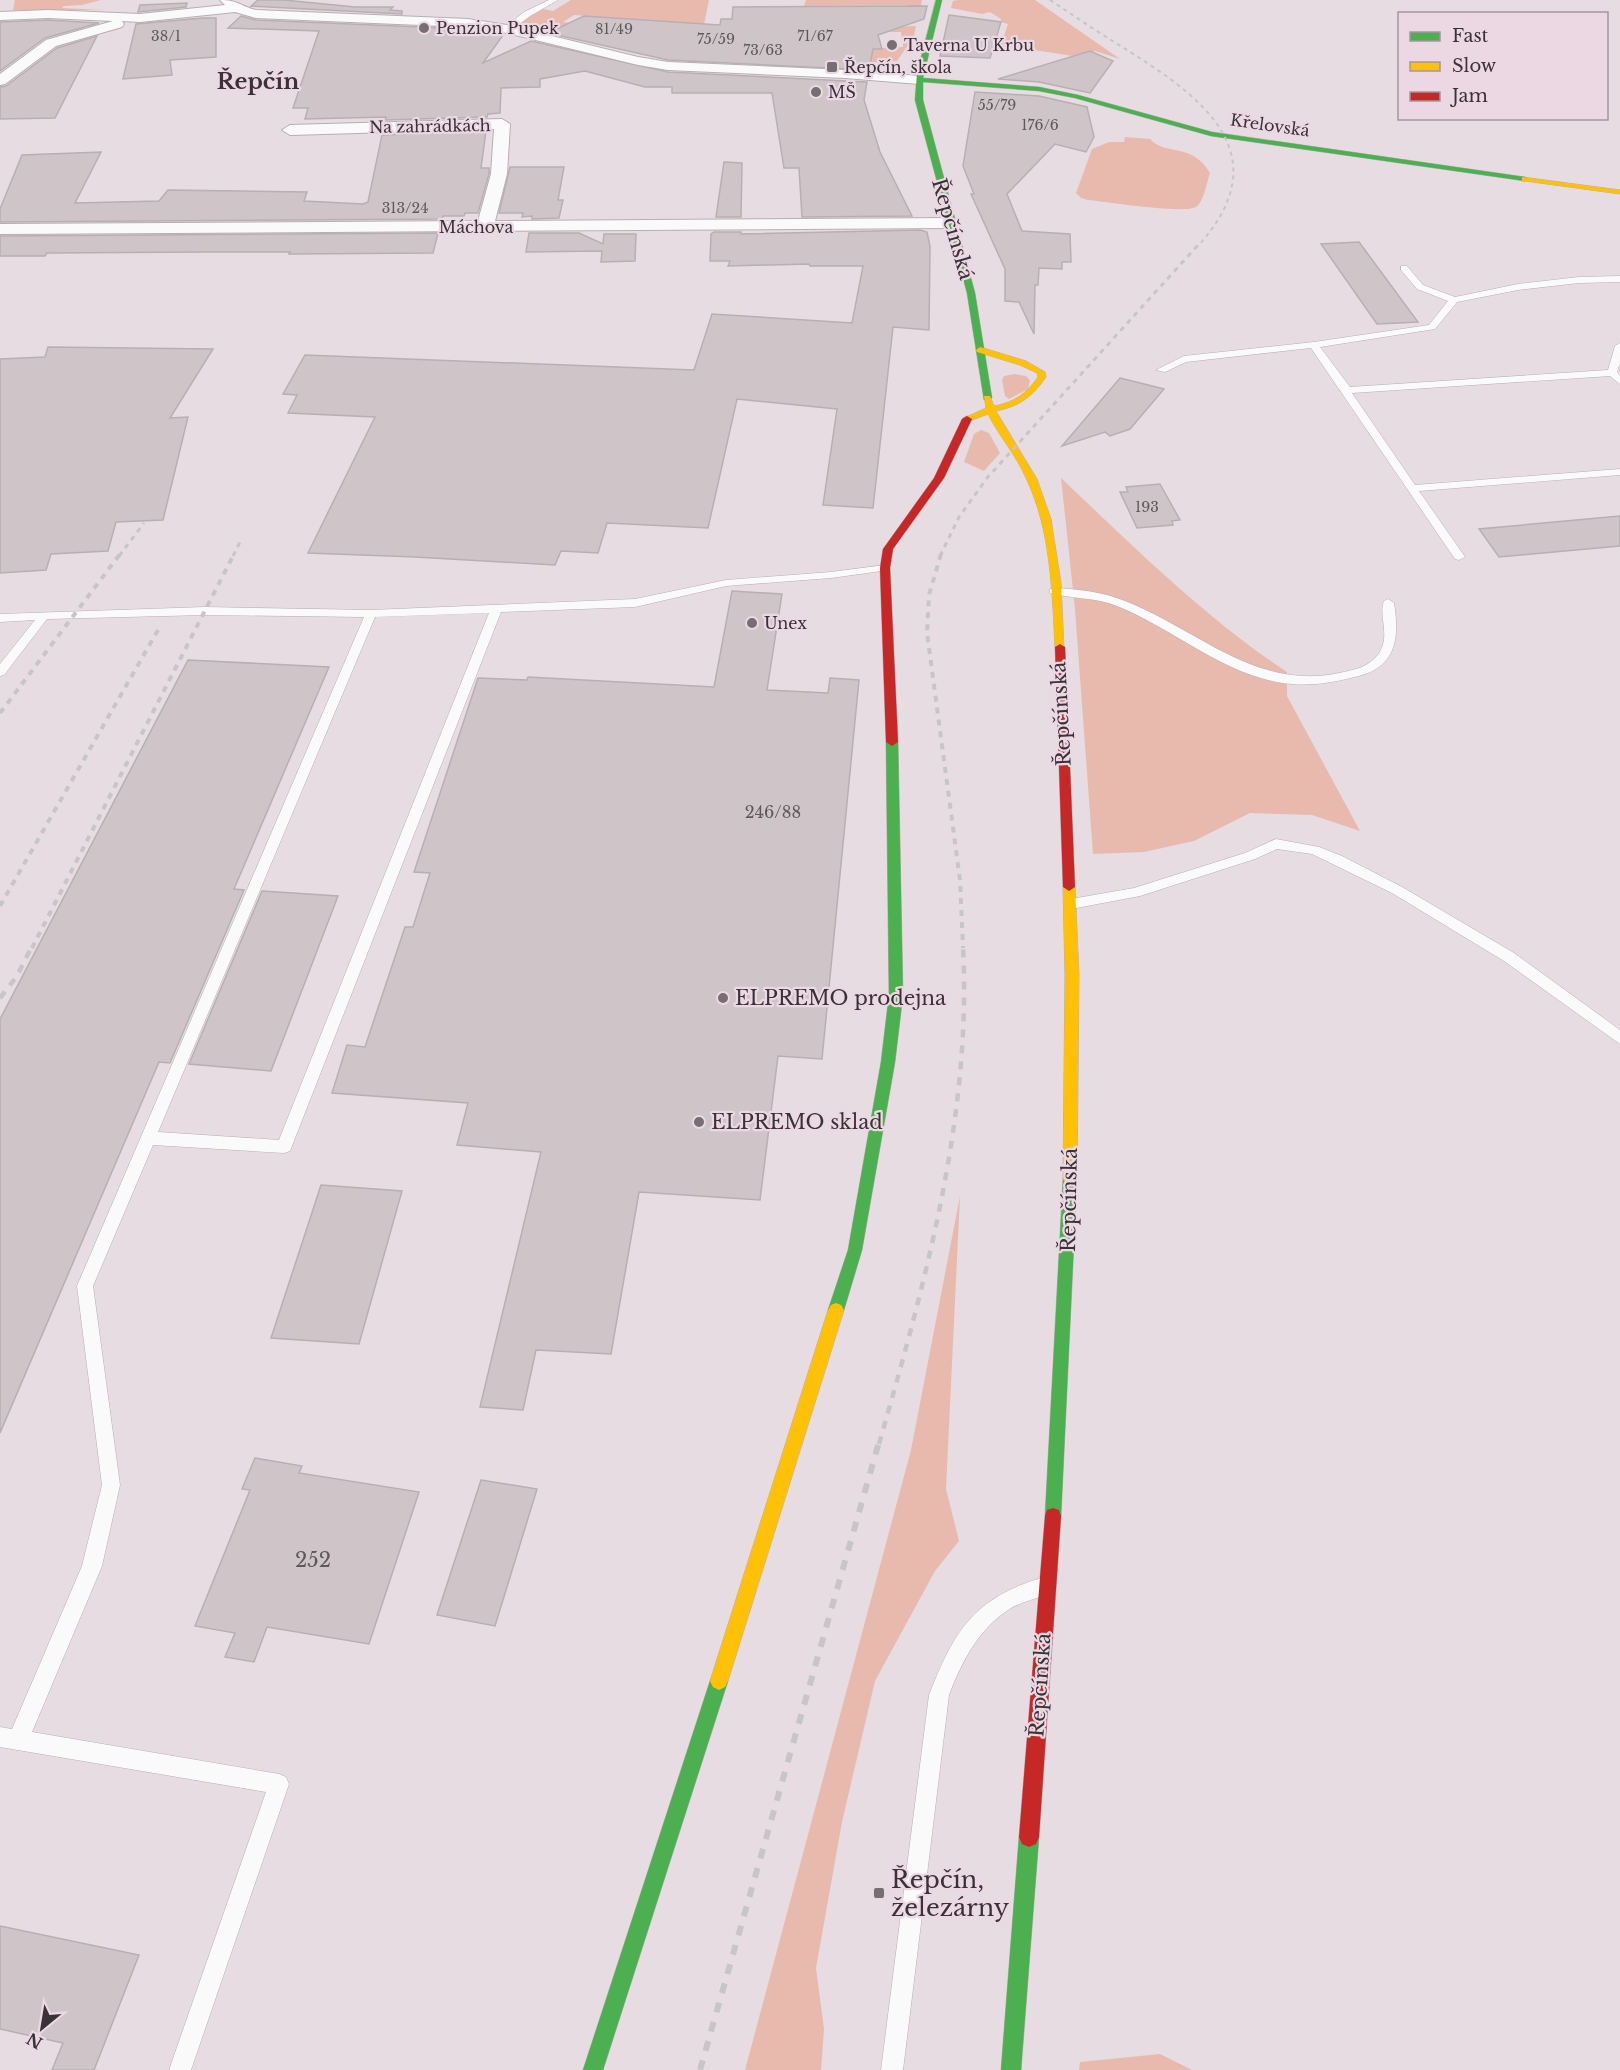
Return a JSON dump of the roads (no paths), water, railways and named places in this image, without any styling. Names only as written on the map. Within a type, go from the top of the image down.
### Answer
[{"type":"street","name":"Řepčínská","points":[[939,0],[919,80],[919,96],[972,297],[987,400],[1037,490],[1047,528],[1054,591],[1071,904],[1072,1055],[1067,1263],[1060,1421],[1011,2070]]},
{"type":"street","points":[[0,81],[51,43],[140,18],[232,4],[256,14],[451,21],[507,29],[638,61],[668,66],[845,74],[919,80]]},
{"type":"street","points":[[48,15],[51,43]]},
{"type":"street","points":[[0,16],[140,18]]},
{"type":"street","name":"Křelovská","points":[[919,80],[1043,90],[1200,132],[1620,192]]},
{"type":"street","name":"Na zahrádkách","points":[[290,130],[502,124],[499,174],[485,227]]},
{"type":"street","name":"Máchova","points":[[0,229],[952,223]]},
{"type":"street","points":[[593,2070],[673,1826],[855,1250],[888,1062],[896,995],[892,743],[885,568],[888,549],[939,478],[962,425],[972,415],[1009,407],[1025,400],[1040,384],[1042,377],[1041,372],[1029,365],[980,350]]},
{"type":"lane","points":[[507,29],[526,15],[554,0]]},
{"type":"lane","points":[[1404,268],[1420,287],[1454,300],[1518,287],[1580,280],[1620,279]]},
{"type":"lane","points":[[1161,370],[1184,359],[1314,345],[1432,327],[1454,300]]},
{"type":"lane","points":[[1314,345],[1347,390],[1345,390],[1459,557]]},
{"type":"lane","points":[[1347,390],[1616,377],[1620,346]]},
{"type":"lane","points":[[1412,488],[1620,472]]},
{"type":"lane","points":[[0,618],[205,611],[371,614],[635,603],[726,583],[831,575],[885,568]]},
{"type":"lane","points":[[1054,591],[1076,592],[1121,603],[1238,666],[1273,678],[1305,681],[1347,676],[1377,663],[1386,652],[1391,640],[1393,627],[1388,603]]},
{"type":"lane","points":[[148,1138],[284,1147],[496,609]]},
{"type":"lane","points":[[180,2070],[279,1784],[9,1738],[92,1566],[111,1485],[85,1286],[371,614]]},
{"type":"lane","points":[[0,672],[44,616]]},
{"type":"lane","points":[[1071,904],[1135,893],[1250,856],[1276,844],[1314,850],[1337,859],[1397,890],[1509,957],[1620,1038]]},
{"type":"lane","points":[[892,2070],[939,1695],[954,1658],[987,1613],[1007,1598],[1047,1586]]},
{"type":"railway","points":[[1050,0],[1177,84],[1201,105],[1220,129],[1231,154],[1233,182],[1222,212],[1198,246]]},
{"type":"railway","points":[[940,556],[959,517],[987,478],[1199,244]]},
{"type":"railway","points":[[119,556],[144,523]]},
{"type":"railway","points":[[234,554],[240,542]]},
{"type":"railway","points":[[0,713],[120,554]]},
{"type":"railway","points":[[32,948],[234,554]]},
{"type":"railway","points":[[941,554],[929,595],[927,633],[960,880],[963,948]]},
{"type":"railway","points":[[0,906],[158,630]]},
{"type":"railway","points":[[0,998],[17,976],[32,946]]},
{"type":"railway","points":[[879,1444],[928,1260],[953,1135],[964,1009],[963,946]]},
{"type":"railway","points":[[700,2070],[879,1442]]},
{"type":"place","name":"Penzion Pupek","points":[[424,28]]},
{"type":"place","name":"Taverna U Krbu","points":[[892,45]]},
{"type":"place","name":"Řepčín, škola","points":[[832,67]]},
{"type":"place","name":"MŠ","points":[[816,92]]},
{"type":"place","name":"Unex","points":[[752,623]]},
{"type":"place","name":"ELPREMO prodejna","points":[[723,998]]},
{"type":"place","name":"ELPREMO sklad","points":[[699,1122]]},
{"type":"place","name":"Řepčín, železárny","points":[[879,1893]]},
{"type":"district","name":"Řepčín","points":[[258,81]]}]
